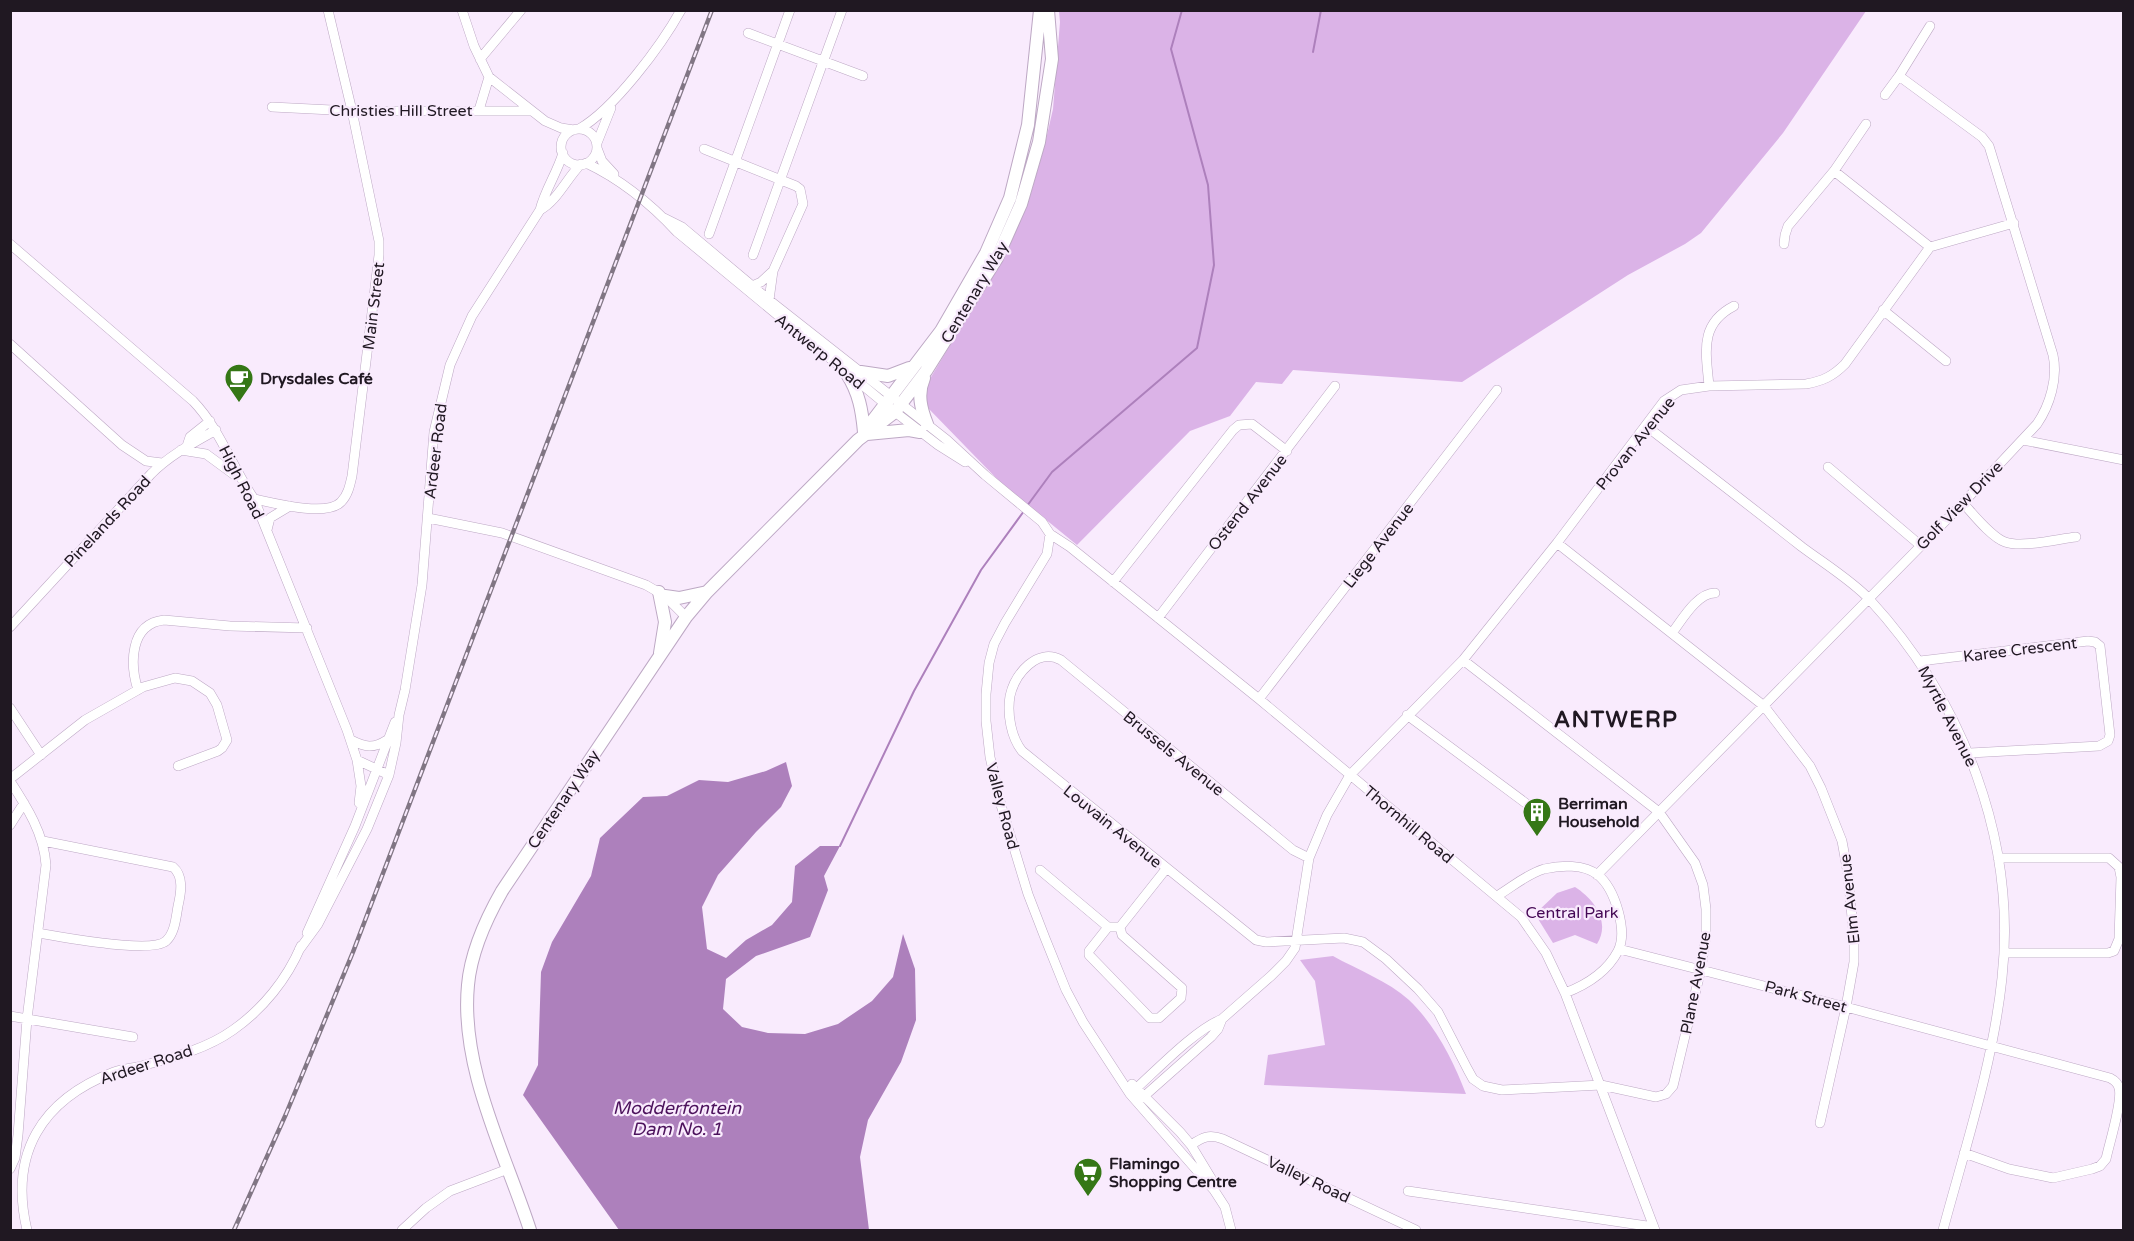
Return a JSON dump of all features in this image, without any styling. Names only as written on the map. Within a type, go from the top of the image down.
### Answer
[{"type":"main road","name":"Centenary Way","points":[[863,435],[887,399],[941,330],[986,253],[1010,198],[1028,125],[1040,10]]},
{"type":"main road","name":"Centenary Way","points":[[530,1230],[477,1076],[468,1028],[468,984],[477,945],[492,908],[686,617],[707,592],[863,435],[898,408],[926,371],[997,258],[1021,204],[1039,142],[1052,59],[1048,10]]},
{"type":"main road","points":[[861,372],[888,376],[914,365]]},
{"type":"main road","points":[[847,374],[860,402],[863,435],[923,428],[920,391],[926,371]]},
{"type":"main road","points":[[659,658],[665,622],[662,594],[680,598],[707,592]]},
{"type":"street","name":"Main Street","points":[[254,499],[290,506],[335,507],[342,501],[349,489],[379,270],[379,241],[328,10]]},
{"type":"street","points":[[462,10],[489,77],[545,121],[561,128],[576,129],[592,134],[597,146]]},
{"type":"street","points":[[480,59],[521,10]]},
{"type":"street","points":[[545,121],[556,134],[568,160],[584,164],[593,158],[606,115],[618,96],[672,28],[681,10]]},
{"type":"street","points":[[709,234],[790,10]]},
{"type":"street","points":[[753,255],[842,10]]},
{"type":"street","points":[[1885,95],[1930,26]]},
{"type":"street","points":[[748,33],[863,76]]},
{"type":"street","name":"Golf View Drive","points":[[1597,875],[1963,503],[2023,440],[2046,411],[2055,365],[2049,338],[1989,146],[1982,137],[1899,76]]},
{"type":"street","points":[[479,110],[489,77]]},
{"type":"street","points":[[562,151],[566,135],[594,119],[618,96]]},
{"type":"street","name":"Christies Hill Street","points":[[272,107],[352,111],[531,111]]},
{"type":"street","points":[[1784,244],[1788,226],[1834,171],[1866,124]]},
{"type":"street","name":"Antwerp Road","points":[[597,146],[606,166],[677,232],[847,374],[887,399]]},
{"type":"street","points":[[704,149],[800,189],[803,204],[773,271],[769,300]]},
{"type":"street","name":"Ardeer Road","points":[[299,950],[318,924],[367,829],[389,775],[422,585],[434,432],[450,365],[472,316],[540,210],[542,201],[558,170],[562,151]]},
{"type":"street","name":"Antwerp Road","points":[[584,164],[604,172],[626,186]]},
{"type":"street","name":"Ardeer Road","points":[[540,210],[547,206],[570,176],[584,164]]},
{"type":"street","points":[[1834,171],[1930,247],[2014,223]]},
{"type":"street","name":"Antwerp Road","points":[[664,218],[682,227],[769,300],[861,372],[887,399],[923,428],[947,440],[1033,516]]},
{"type":"street","name":"High Road","points":[[10,244],[193,401],[216,430],[241,480],[254,499],[351,740],[357,760],[361,795],[355,826]]},
{"type":"street","name":"Provan Avenue","points":[[1297,941],[1309,858],[1327,815],[1350,775],[1462,660],[1557,543],[1664,401],[1681,390],[1709,386],[1806,384],[1833,376],[1845,364],[1930,247]]},
{"type":"street","points":[[752,286],[761,282],[773,271]]},
{"type":"street","points":[[1709,386],[1708,331],[1718,317],[1734,306]]},
{"type":"street","points":[[1883,310],[1946,361]]},
{"type":"street","points":[[10,344],[122,445],[146,461],[162,463]]},
{"type":"street","name":"Ostend Avenue","points":[[1158,618],[1335,386]]},
{"type":"street","name":"Liege Avenue","points":[[1259,699],[1497,390]]},
{"type":"street","points":[[210,421],[190,437],[184,448],[206,454],[241,480]]},
{"type":"street","points":[[1113,582],[1239,425],[1252,424],[1287,451]]},
{"type":"street","name":"Myrtle Avenue","points":[[1647,426],[1869,598],[1920,661],[1970,753],[1983,791],[1998,858],[2003,896],[2004,953],[2000,999],[1991,1047],[1943,1230]]},
{"type":"street","name":"Pinelands Road","points":[[10,627],[162,463],[216,430]]},
{"type":"street","points":[[2023,440],[2124,460]]},
{"type":"street","points":[[1828,467],[1920,545]]},
{"type":"street","points":[[1963,503],[2006,543],[2076,537]]},
{"type":"street","points":[[267,532],[270,518],[290,506]]},
{"type":"street","name":"Thornhill Road","points":[[1033,516],[1048,528],[1050,534],[1259,699],[1521,917],[1546,953],[1565,993],[1655,1229]]},
{"type":"street","points":[[428,518],[502,533],[646,585],[662,594],[686,617]]},
{"type":"street","name":"Valley Road","points":[[1050,534],[1047,554],[994,644],[989,663],[986,694],[990,758],[1012,843],[1044,938],[1066,990],[1083,1022],[1117,1071],[1141,1099]]},
{"type":"street","name":"Elm Avenue","points":[[1557,543],[1764,706],[1810,766],[1821,788],[1842,841],[1848,874],[1854,962],[1820,1123]]},
{"type":"street","points":[[1672,633],[1700,598],[1715,592]]},
{"type":"street","points":[[138,690],[133,674],[134,648],[141,633],[153,621],[307,628]]},
{"type":"street","name":"Karee Crescent","points":[[1920,661],[2088,640],[2100,646],[2110,735],[2108,741],[2099,746],[1970,753]]},
{"type":"street","name":"Brussels Avenue","points":[[1038,658],[1054,656],[1061,660],[1293,850],[1309,858]]},
{"type":"street","name":"Louvain Avenue","points":[[1038,658],[1031,661],[1023,671],[1010,696],[1011,724],[1016,744],[1166,869],[1256,940],[1266,942],[1354,939],[1363,942],[1386,959],[1418,989],[1438,1012],[1473,1079],[1483,1086],[1502,1090],[1601,1085]]},
{"type":"street","name":"Plane Avenue","points":[[1462,660],[1659,812],[1695,863],[1703,885],[1706,935],[1701,969],[1673,1086],[1661,1096],[1650,1097],[1601,1085]]},
{"type":"street","points":[[10,1169],[15,1158],[18,1135],[27,1020],[46,865],[43,841],[10,780],[75,726],[138,690],[164,680],[183,678],[210,693],[217,705],[227,736],[225,745],[218,751],[177,766]]},
{"type":"street","points":[[10,708],[41,755]]},
{"type":"street","name":"Ardeer Road","points":[[27,1230],[22,1195],[27,1154],[34,1138],[54,1108],[99,1079],[210,1043],[233,1030],[261,1007],[282,980],[299,950],[355,826],[387,740],[399,715]]},
{"type":"street","points":[[1407,715],[1539,813]]},
{"type":"street","points":[[351,740],[369,747],[377,746],[387,740]]},
{"type":"street","points":[[357,760],[389,775]]},
{"type":"street","points":[[10,825],[24,803]]},
{"type":"street","points":[[38,933],[155,946],[171,934],[181,885],[177,870],[167,864],[43,841]]},
{"type":"street","points":[[1998,858],[2109,858],[2119,867],[2121,877],[2119,939],[2114,951],[2108,953],[2004,953]]},
{"type":"street","points":[[1497,896],[1529,876],[1556,867],[1570,866],[1597,875],[1608,887],[1616,901],[1620,917],[1619,950],[1608,965],[1593,978],[1565,993]]},
{"type":"street","points":[[1120,927],[1166,869]]},
{"type":"street","points":[[1040,870],[1108,927],[1120,927]]},
{"type":"street","points":[[1108,927],[1089,951],[1089,955],[1150,1018],[1159,1018],[1181,998],[1182,988],[1122,935],[1120,927]]},
{"type":"street","points":[[1134,1090],[1194,1037],[1212,1023],[1222,1019],[1286,961],[1297,941]]},
{"type":"street","name":"Park Street","points":[[1619,950],[1701,969],[2110,1078],[2119,1088],[2120,1099],[2106,1159],[2100,1166],[2063,1178],[2053,1178],[2009,1169],[1964,1153]]},
{"type":"street","points":[[10,1016],[133,1037]]},
{"type":"street","points":[[1141,1099],[1211,1036],[1218,1029],[1222,1019]]},
{"type":"street","points":[[1141,1099],[1191,1145],[1211,1178],[1214,1190]]},
{"type":"street","points":[[1141,1099],[1214,1190],[1225,1208],[1230,1230]]},
{"type":"street","name":"Valley Road","points":[[1191,1145],[1208,1136],[1223,1138],[1416,1230]]},
{"type":"street","points":[[402,1230],[426,1208],[450,1191],[508,1169]]},
{"type":"street","points":[[1408,1191],[1655,1229]]},
{"type":"street","points":[[1394,1219],[1401,1230]]},
{"type":"green space","points":[[1059,11],[1866,11],[1783,133],[1701,233],[1685,244],[1628,275],[1462,382],[1293,370],[1282,384],[1256,382],[1230,416],[1190,431],[1077,545],[1001,483],[929,409],[925,398],[928,382],[1010,245],[1031,193],[1053,109]]},
{"type":"green space","name":"Central Park","points":[[1575,887],[1594,905],[1601,919],[1601,936],[1597,944],[1575,935],[1553,943],[1535,914],[1557,893]]},
{"type":"green space","points":[[1333,956],[1382,981],[1401,993],[1419,1010],[1443,1044],[1466,1094],[1264,1085],[1268,1055],[1325,1045],[1315,981],[1300,960]]},
{"type":"water","name":"Modderfontein Dam No. 1","points":[[786,762],[792,786],[781,807],[718,875],[702,907],[707,949],[726,958],[746,940],[772,925],[792,902],[795,866],[820,846],[840,846],[824,876],[828,890],[810,937],[756,956],[726,979],[723,1009],[742,1027],[768,1033],[805,1034],[838,1024],[872,1001],[893,977],[903,934],[915,969],[916,1020],[901,1062],[868,1120],[860,1157],[869,1230],[619,1230],[523,1095],[538,1065],[541,972],[552,942],[591,876],[600,838],[643,797],[667,796],[699,780],[728,782],[766,771]]},
{"type":"waterway","points":[[1027,506],[1052,472],[1197,348],[1214,265],[1208,185],[1171,49],[1182,10]]},
{"type":"waterway","points":[[1313,52],[1321,10]]},
{"type":"waterway","points":[[840,846],[914,691],[981,570],[1024,511]]},
{"type":"railway","points":[[234,1230],[286,1114],[353,952],[712,10]]},
{"type":"place","name":"Drysdales Café","points":[[239,404]]},
{"type":"place","name":"Berriman Household","points":[[1537,838]]},
{"type":"place","name":"Flamingo Shopping Centre","points":[[1088,1198]]},
{"type":"district","name":"ANTWERP","points":[[1616,719]]}]
